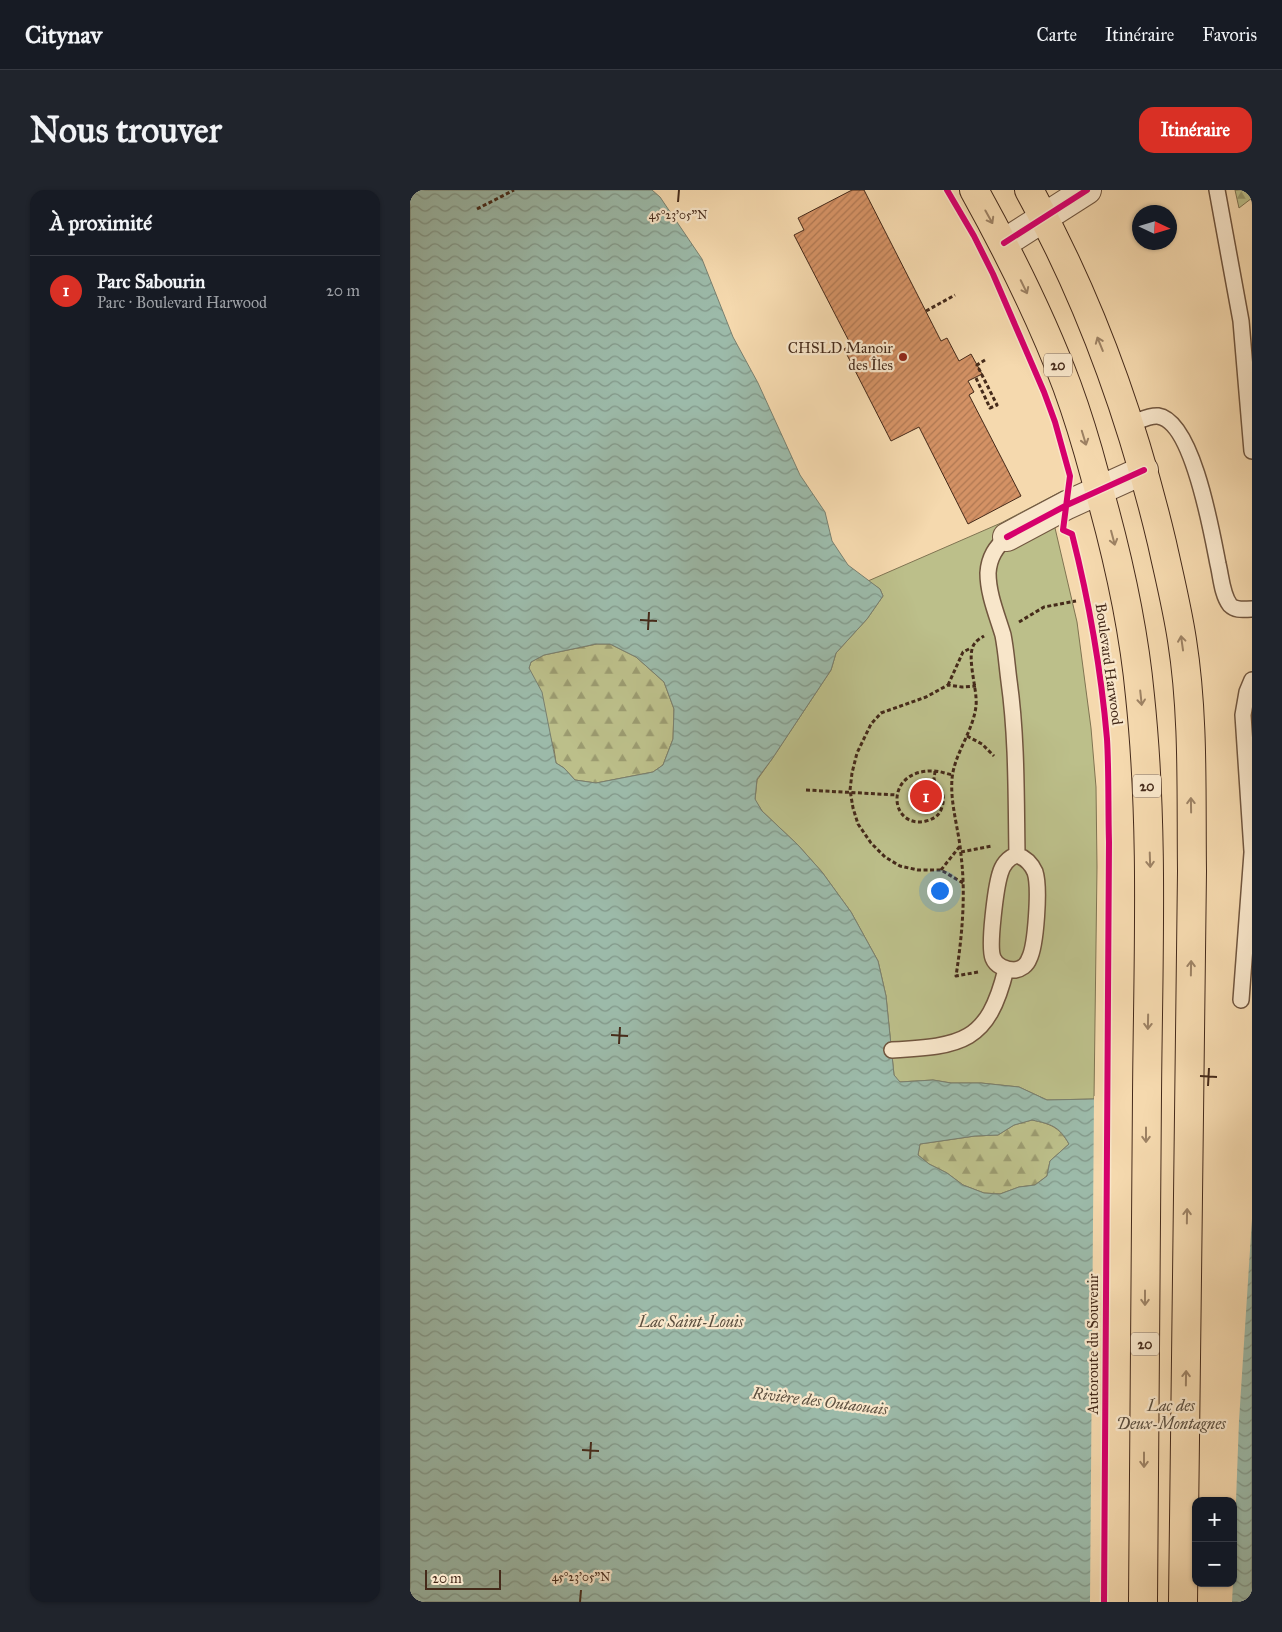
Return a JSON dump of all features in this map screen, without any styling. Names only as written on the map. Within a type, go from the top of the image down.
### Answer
[{"type":"highway","name":"Boulevard Harwood","points":[[974,190],[1004,243],[1032,303],[1067,387],[1114,541],[1137,665],[1144,732],[1150,872],[1142,1602]]},
{"type":"highway","points":[[1028,190],[1044,216],[1100,343],[1129,424],[1144,470],[1176,607],[1182,641],[1189,712],[1192,890],[1188,1086],[1184,1602]]},
{"type":"street","points":[[1004,243],[1086,190]]},
{"type":"street","points":[[1007,537],[1067,505],[1144,470]]},
{"type":"lane","points":[[1217,190],[1241,321],[1252,451]]},
{"type":"lane","points":[[1129,424],[1156,416],[1164,418],[1179,432],[1194,463],[1228,602],[1236,609],[1252,609]]},
{"type":"lane","points":[[1007,537],[994,551],[988,572],[989,586],[1003,638],[1012,698],[1017,855]]},
{"type":"lane","points":[[1241,1000],[1252,852],[1243,714],[1247,692],[1252,680]]},
{"type":"lane","points":[[1017,855],[1026,858],[1035,874],[1037,885],[1033,948],[1026,965],[1020,969],[1006,969],[999,966],[993,958],[991,946],[1000,873],[1012,856],[1017,855]]},
{"type":"lane","points":[[892,1050],[930,1048],[966,1038],[979,1029],[990,1015],[1003,983],[1006,969]]},
{"type":"path","points":[[477,209],[514,190]]},
{"type":"path","points":[[926,311],[955,295]]},
{"type":"path","points":[[976,378],[990,408],[997,405],[977,365],[985,360]]},
{"type":"path","points":[[1012,625],[1026,619],[1044,607],[1079,601]]},
{"type":"path","points":[[984,970],[956,976],[961,943],[963,883],[961,852],[953,797],[953,775],[976,708],[976,686],[970,657],[972,648],[975,642],[986,635]]},
{"type":"path","points":[[963,883],[942,870],[918,870],[900,866],[885,857],[871,843],[858,824],[851,793],[852,773],[857,753],[871,724],[881,713],[926,697],[948,684],[963,652],[972,648]]},
{"type":"path","points":[[948,684],[962,687],[976,686]]},
{"type":"path","points":[[967,736],[982,744],[996,758]]},
{"type":"path","points":[[935,771],[934,779],[944,798],[939,814],[933,820],[923,822],[915,822],[906,818],[897,804],[897,795],[906,779],[913,774],[935,771],[953,775]]},
{"type":"path","points":[[806,790],[897,795]]},
{"type":"path","points":[[961,852],[1000,845]]},
{"type":"path","points":[[942,870],[960,846]]},
{"type":"green space","points":[[1235,190],[1252,190],[1252,198],[1239,208]]},
{"type":"green space","points":[[1062,491],[1055,528],[1077,622],[1091,728],[1096,787],[1097,867],[1094,1099],[1047,1100],[1019,1087],[981,1083],[951,1083],[933,1080],[899,1082],[894,1075],[886,996],[878,961],[851,912],[822,872],[798,845],[762,811],[755,800],[757,780],[831,670],[836,653],[867,619],[883,596],[880,589],[868,581],[1001,523]]},
{"type":"green space","points":[[597,644],[610,644],[636,657],[664,682],[674,709],[673,739],[663,765],[653,772],[596,783],[575,780],[564,768],[556,763],[554,749],[529,668],[531,662],[544,655]]},
{"type":"green space","points":[[1032,1120],[1054,1127],[1069,1144],[1050,1161],[1047,1176],[1035,1185],[1019,1187],[1000,1194],[984,1193],[963,1185],[918,1155],[920,1144],[975,1136],[998,1135],[1014,1125]]},
{"type":"water","name":"Lac Saint-Louis","points":[[410,190],[652,190],[660,197],[702,259],[733,337],[758,383],[800,475],[825,512],[832,541],[848,565],[880,589],[883,596],[867,619],[836,653],[831,670],[757,779],[755,799],[762,811],[798,845],[822,872],[851,912],[878,961],[886,996],[894,1075],[900,1082],[933,1080],[951,1083],[981,1083],[1019,1087],[1047,1100],[1094,1099],[1252,1120],[1252,1602],[410,1602]],"holes":[[[596,644],[610,644],[636,657],[664,682],[674,709],[673,739],[663,765],[653,772],[596,783],[575,780],[564,768],[556,763],[542,692],[529,668],[531,662],[544,655]],[[1032,1120],[1054,1127],[1062,1133],[1069,1144],[1050,1161],[1047,1176],[1035,1185],[1019,1187],[1000,1194],[984,1193],[963,1185],[918,1155],[920,1144],[975,1136],[998,1135],[1014,1125]]]},
{"type":"pier","name":"Lac des Deux-Montagnes","points":[[1094,1096],[1252,1117],[1252,1219],[1236,1497],[1192,1497],[1192,1587],[1233,1587],[1232,1602],[1090,1602]]},
{"type":"building","name":"CHSLD Manoir des Îles","points":[[852,190],[864,190],[941,341],[947,338],[959,361],[971,354],[982,374],[968,381],[974,392],[969,395],[1021,496],[968,524],[919,427],[891,441],[844,349],[851,345],[794,235],[804,230],[798,218]]},
{"type":"cycle path","name":"Autoroute du Souvenir","points":[[947,190],[974,236],[993,274],[1055,422],[1070,476],[1063,530],[1072,534],[1089,610],[1107,739],[1109,842],[1104,1602]]},
{"type":"cycle path","points":[[1004,243],[1087,190]]},
{"type":"cycle path","points":[[1007,537],[1067,505],[1144,470]]},
{"type":"place","name":"CHSLD Manoir des Îles","points":[[903,357]]},
{"type":"place","name":"Parc Sabourin","points":[[926,796]]},
{"type":"water label","name":"Rivière des Outaouais","points":[[820,1401]]}]
